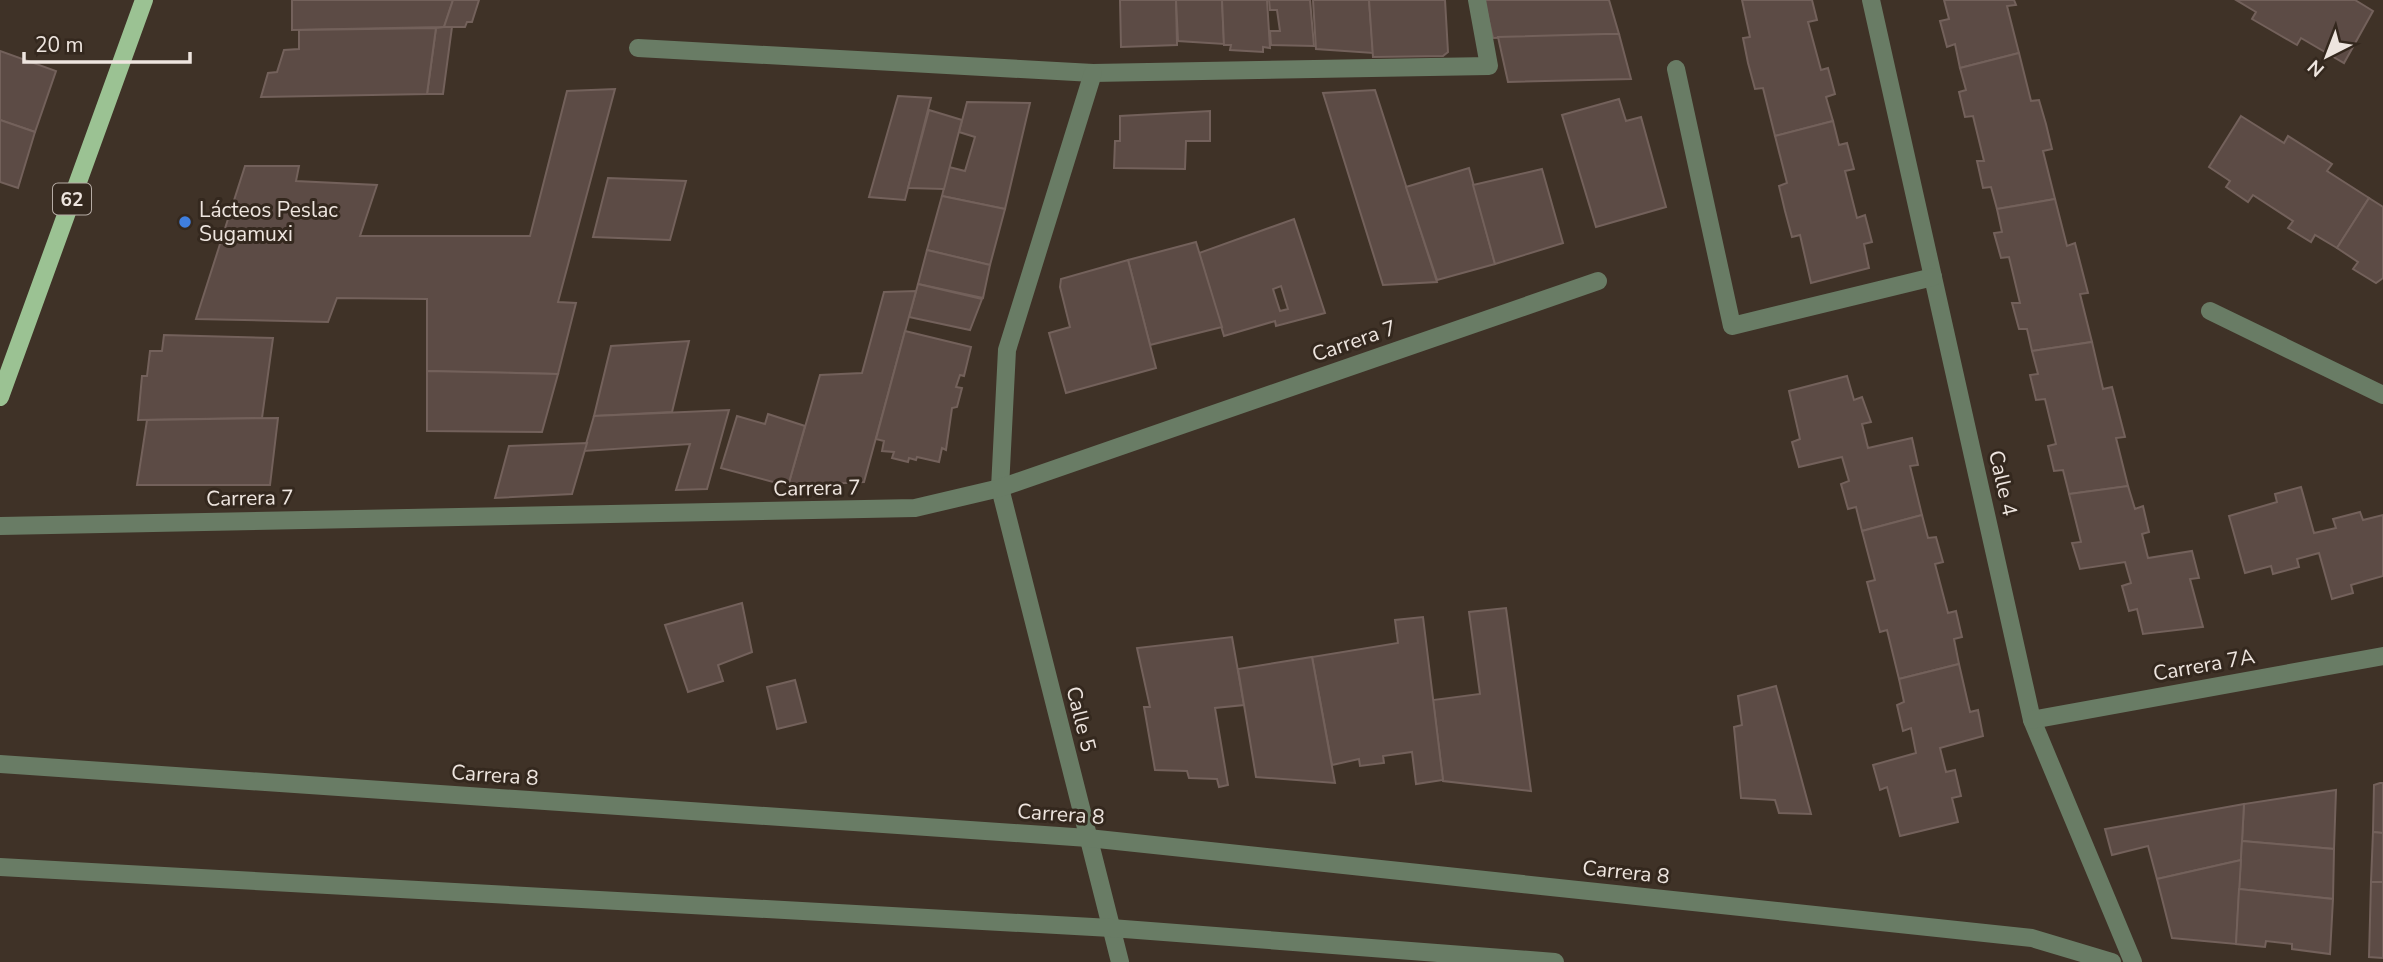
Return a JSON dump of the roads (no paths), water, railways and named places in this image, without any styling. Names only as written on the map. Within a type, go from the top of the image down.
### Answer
[{"type":"main road","name":"62","points":[[0,397],[144,0]]},
{"type":"street","points":[[638,48],[1093,73],[1489,66],[1477,0]]},
{"type":"street","name":"Calle 4","points":[[1871,0],[2032,720],[2133,962]]},
{"type":"street","points":[[1676,69],[1732,326],[1933,277]]},
{"type":"street","name":"Calle 5","points":[[1093,73],[1007,350],[1000,488],[1119,962]]},
{"type":"street","name":"Carrera 7","points":[[0,526],[915,509],[1000,488],[1598,281]]},
{"type":"street","points":[[2210,311],[2383,395]]},
{"type":"street","name":"Carrera 7A","points":[[2032,720],[2383,656]]},
{"type":"street","name":"Carrera 8","points":[[0,764],[1088,838],[2032,938],[2112,962]]},
{"type":"street","points":[[0,867],[1111,928],[1555,962]]},
{"type":"place","name":"Lácteos Peslac Sugamuxi","points":[[185,222]]}]
